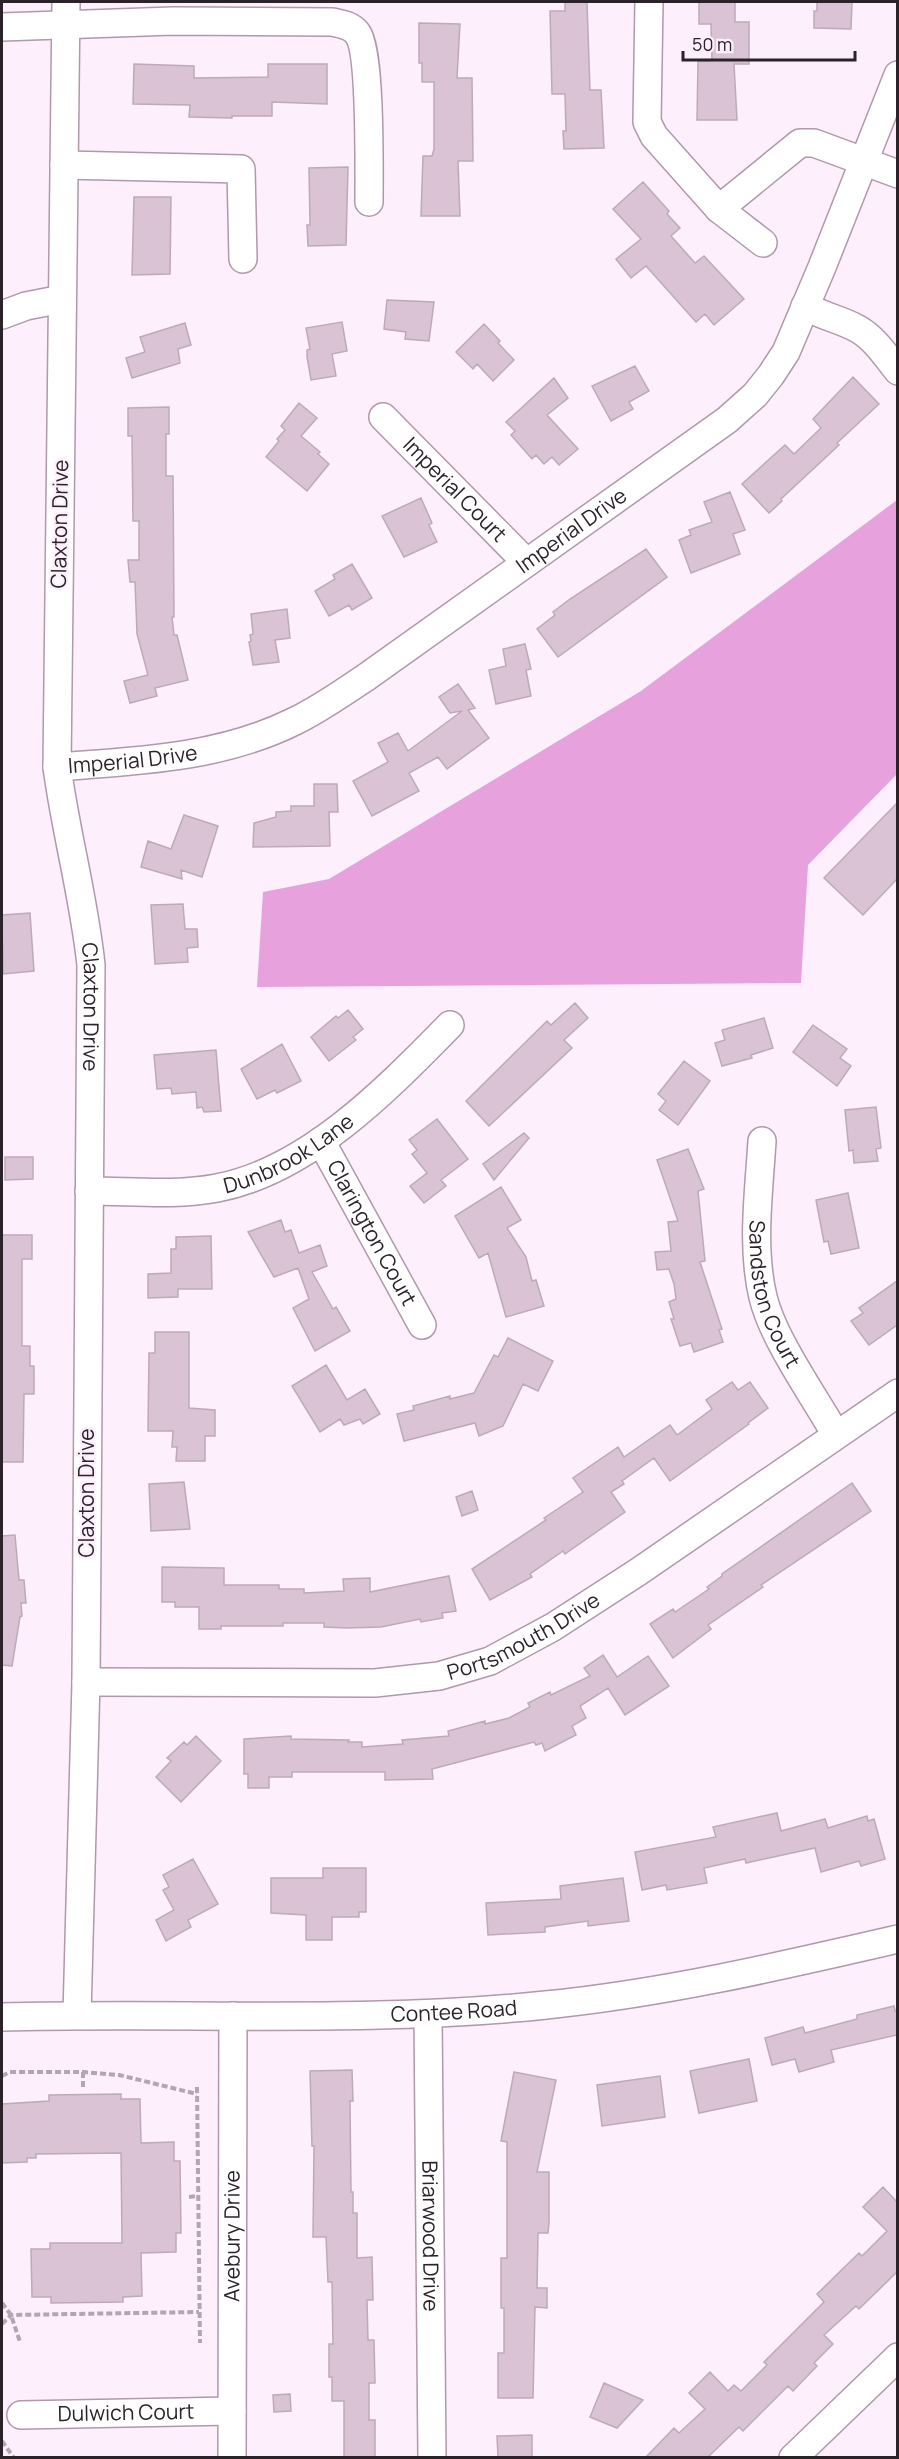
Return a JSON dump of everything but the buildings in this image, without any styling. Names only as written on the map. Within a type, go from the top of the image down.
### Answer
[{"type":"street","points":[[649,2],[647,122],[654,136],[719,209],[763,243]]},
{"type":"street","points":[[2,27],[66,13],[173,21],[332,22],[346,25],[357,32],[363,46],[368,105],[369,202]]},
{"type":"street","name":"Claxton Drive","points":[[66,13],[57,767],[87,921],[91,965],[86,1682],[77,2015]]},
{"type":"street","name":"Imperial Drive","points":[[57,767],[165,759],[208,751],[239,743],[294,722],[365,678],[700,440],[754,395],[786,352],[897,75]]},
{"type":"street","points":[[719,209],[800,143],[814,142],[897,174]]},
{"type":"street","points":[[64,165],[241,169],[243,259]]},
{"type":"street","points":[[2,315],[26,306],[62,299]]},
{"type":"street","points":[[805,306],[821,316],[859,330],[870,338],[897,370]]},
{"type":"street","name":"Imperial Court","points":[[383,417],[526,562]]},
{"type":"street","name":"Dunbrook Lane","points":[[89,1191],[185,1192],[217,1188],[266,1172],[321,1140],[406,1070],[450,1025]]},
{"type":"street","name":"Clarington Court","points":[[321,1140],[422,1325]]},
{"type":"street","name":"Sandston Court","points":[[762,1140],[758,1251],[763,1298],[777,1333],[836,1435]]},
{"type":"street","name":"Portsmouth Drive","points":[[86,1682],[375,1683],[412,1680],[468,1669],[490,1661],[553,1628],[897,1393]]},
{"type":"street","name":"Contee Road","points":[[2,2017],[428,2014],[544,2006],[658,1991],[897,1939]]},
{"type":"street","name":"Briarwood Drive","points":[[428,2014],[432,2457]]},
{"type":"street","name":"Avebury Drive","points":[[232,2457],[233,2016]]},
{"type":"street","points":[[793,2457],[897,2357]]},
{"type":"street","name":"Dulwich Court","points":[[21,2415],[232,2411]]},
{"type":"path","points":[[2,2076],[10,2072],[82,2072],[118,2076],[197,2094]]},
{"type":"path","points":[[82,2072],[83,2090]]},
{"type":"path","points":[[197,2087],[200,2343]]},
{"type":"path","points":[[189,2197],[198,2196]]},
{"type":"path","points":[[2,2303],[11,2315],[20,2342]]},
{"type":"path","points":[[2,2324],[11,2315],[199,2312]]},
{"type":"path","points":[[2,2441],[14,2457]]},
{"type":"shaded area","points":[[897,500],[897,774],[808,865],[801,983],[257,987],[263,892],[329,879],[641,691]]}]
